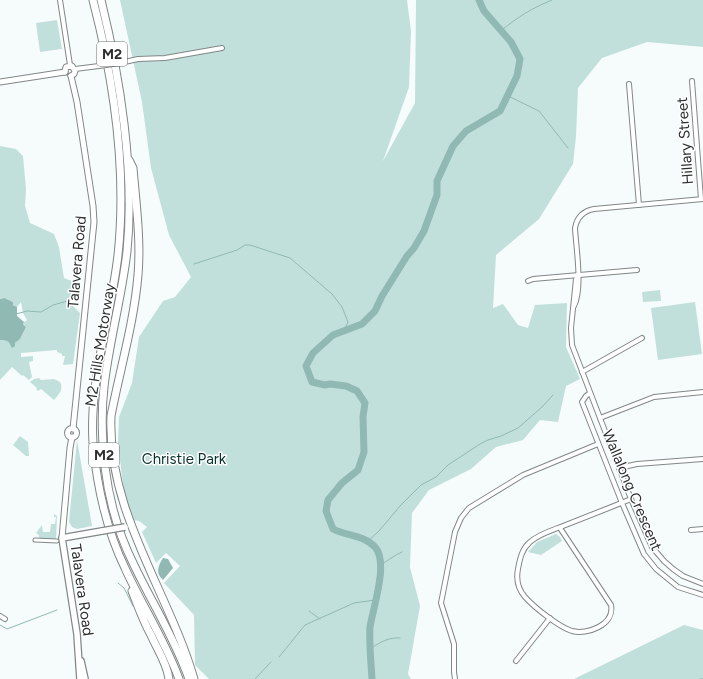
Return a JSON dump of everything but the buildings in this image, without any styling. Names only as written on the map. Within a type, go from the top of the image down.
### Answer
[{"type":"highway","name":"M2 Hills Motorway","points":[[93,0],[101,30],[112,97],[117,140],[120,195],[118,256],[102,344],[94,400],[93,420],[98,483],[103,507],[124,567],[165,645],[179,679]]},
{"type":"highway","name":"M2 Hills Motorway","points":[[101,0],[108,29],[120,99],[127,157],[129,211],[127,250],[120,302],[107,368],[102,405],[102,431],[105,468],[114,510],[126,547],[139,576],[176,646],[189,679]]},
{"type":"highway","name":"M2","points":[[127,157],[133,168],[134,175],[139,232],[138,273],[134,309],[111,416],[111,430],[120,492],[128,527],[137,542],[182,645],[194,679]]},
{"type":"highway","name":"M2","points":[[95,459],[95,481],[98,502],[109,542],[165,663],[169,679]]},
{"type":"main road","points":[[60,539],[128,527]]},
{"type":"main road","name":"Talavera Road","points":[[60,539],[85,679]]},
{"type":"main road","name":"Talavera Road","points":[[79,651],[80,679]]},
{"type":"street","points":[[60,0],[70,66]]},
{"type":"street","points":[[70,66],[75,69],[138,59],[165,58],[222,48]]},
{"type":"street","points":[[65,72],[65,68],[70,66]]},
{"type":"street","points":[[0,82],[65,72],[71,76],[75,73],[75,69]]},
{"type":"street","name":"Talavera Road","points":[[60,539],[72,437],[67,434],[69,430],[73,429],[78,366],[94,222],[93,206],[77,102],[71,76]]},
{"type":"street","name":"Hillary Street","points":[[692,81],[702,199]]},
{"type":"street","points":[[629,84],[639,205]]},
{"type":"street","name":"Wallalong Crescent","points":[[702,199],[590,209],[579,217],[575,228],[578,276],[576,279],[573,306],[571,342],[631,499],[648,538],[658,555],[672,569],[683,576],[703,584]]},
{"type":"street","points":[[528,281],[533,279],[637,270]]},
{"type":"street","points":[[582,372],[642,338]]},
{"type":"street","points":[[600,418],[654,397],[703,392]]},
{"type":"street","name":"Wallalong Crescent","points":[[590,393],[583,399],[582,402],[644,554],[656,569],[678,587],[703,595]]},
{"type":"street","points":[[455,679],[454,644],[442,603],[455,532],[461,518],[469,508],[523,475],[598,444]]},
{"type":"street","points":[[619,468],[637,464],[703,459]]},
{"type":"street","points":[[560,528],[611,605],[612,610],[609,618],[606,622],[596,628],[580,632],[569,630],[550,618],[528,600],[522,593],[518,584],[517,575],[522,551],[534,539],[560,528],[622,503],[631,499]]},
{"type":"street","points":[[691,530],[703,529]]},
{"type":"street","points":[[34,540],[60,539]]},
{"type":"street","points":[[0,616],[5,619]]},
{"type":"street","points":[[516,661],[550,618]]},
{"type":"green space","name":"Christie Park","points":[[120,0],[407,0],[411,31],[409,87],[383,161],[415,103],[416,0],[703,0],[703,47],[647,42],[602,58],[578,88],[576,137],[573,164],[539,219],[496,255],[493,308],[503,304],[518,325],[528,328],[535,305],[567,303],[566,347],[580,379],[566,386],[558,422],[540,420],[523,440],[496,447],[471,469],[429,490],[412,513],[410,567],[420,606],[408,674],[411,679],[209,679],[195,665],[194,615],[164,583],[180,566],[166,553],[156,563],[142,532],[147,527],[139,521],[132,520],[123,485],[118,443],[119,417],[132,383],[139,337],[163,301],[175,297],[191,277],[169,235],[151,168],[142,102]]},
{"type":"green space","points":[[57,20],[62,49],[40,52],[36,23]]},
{"type":"green space","points":[[0,146],[16,149],[23,156],[26,189],[25,206],[30,223],[54,234],[59,247],[64,278],[77,283],[81,290],[68,301],[80,313],[73,364],[63,365],[65,356],[62,356],[62,354],[57,352],[57,350],[21,353],[21,357],[33,356],[33,361],[29,362],[32,377],[29,380],[12,367],[0,380],[0,340],[6,340],[14,344],[20,339],[26,327],[23,323],[27,320],[23,313],[21,302],[17,307],[13,305],[13,302],[2,298],[0,299]]},
{"type":"green space","points":[[660,290],[661,301],[643,302],[642,292]]},
{"type":"green space","points":[[695,302],[702,354],[658,360],[651,308]]},
{"type":"green space","points":[[39,378],[41,380],[54,379],[60,382],[61,389],[54,400],[41,389],[38,391],[36,389],[37,388],[30,382]]},
{"type":"green space","points":[[20,436],[28,442],[29,456],[26,456],[13,445]]},
{"type":"green space","points":[[77,440],[92,526],[77,529],[72,527],[69,522]]},
{"type":"green space","points":[[54,514],[57,516],[56,539],[39,539],[39,535],[36,533],[42,525],[43,532],[50,532],[51,524],[55,524],[56,517],[54,517]]},
{"type":"green space","points":[[556,534],[562,541],[541,555],[528,552],[537,542]]},
{"type":"green space","points":[[684,625],[703,630],[703,679],[574,679]]},
{"type":"shaded area","points":[[4,298],[13,302],[13,305],[17,307],[17,316],[24,322],[23,324],[26,327],[20,339],[12,348],[5,340],[0,340],[0,299]]},
{"type":"shaded area","points":[[163,558],[168,559],[173,568],[163,580],[159,575],[158,569]]},
{"type":"waterway","points":[[372,679],[370,627],[379,586],[381,563],[379,554],[375,547],[366,540],[333,529],[326,511],[328,500],[342,483],[358,470],[364,452],[363,417],[365,403],[357,391],[346,386],[330,384],[325,385],[312,382],[306,366],[313,353],[333,335],[362,324],[375,311],[382,296],[424,231],[437,195],[437,181],[453,146],[466,131],[500,111],[517,76],[520,59],[511,42],[484,11],[479,0]]},
{"type":"waterway","points":[[502,30],[526,13],[552,0]]},
{"type":"waterway","points":[[506,95],[539,111],[568,148]]},
{"type":"waterway","points":[[194,264],[237,250],[245,245],[250,245],[290,258],[332,294],[342,307],[348,322],[344,331]]},
{"type":"waterway","points":[[16,314],[27,311],[41,312],[53,305],[71,300],[80,295]]},
{"type":"waterway","points":[[368,541],[421,485],[436,477],[448,465],[480,444],[518,428],[553,395]]},
{"type":"waterway","points":[[380,565],[402,552]]},
{"type":"waterway","points":[[118,583],[124,588],[133,606]]},
{"type":"waterway","points":[[279,657],[305,625],[354,603],[375,600]]},
{"type":"waterway","points":[[0,625],[7,629],[57,610]]},
{"type":"waterway","points":[[309,611],[320,619]]},
{"type":"waterway","points":[[371,648],[389,639],[400,638]]},
{"type":"waterway","points":[[255,679],[271,662]]}]
